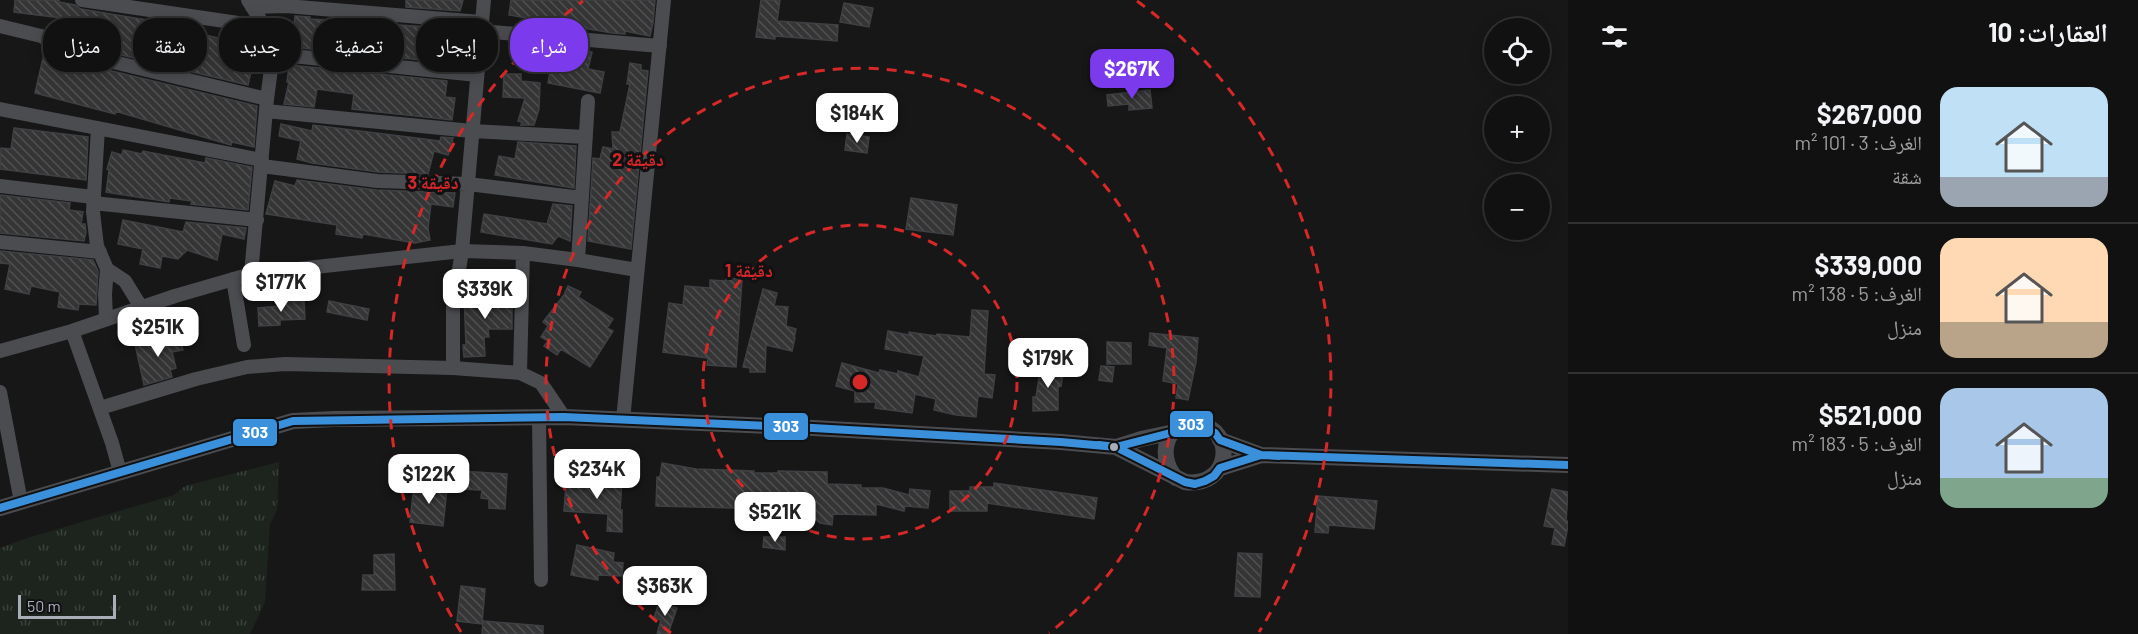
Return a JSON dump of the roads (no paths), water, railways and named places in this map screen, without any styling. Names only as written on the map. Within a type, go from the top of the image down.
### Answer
[{"type":"street","points":[[82,0],[219,20]]},
{"type":"street","points":[[482,18],[484,0]]},
{"type":"street","points":[[623,420],[664,0]]},
{"type":"street","points":[[250,3],[259,18]]},
{"type":"street","points":[[250,3],[416,19]]},
{"type":"street","points":[[0,26],[41,36],[68,51],[267,105],[472,131],[586,137]]},
{"type":"street","points":[[498,28],[660,46]]},
{"type":"street","points":[[301,57],[477,75]]},
{"type":"street","points":[[251,274],[271,72]]},
{"type":"street","points":[[453,368],[453,308],[462,251],[477,72]]},
{"type":"street","points":[[578,260],[588,101]]},
{"type":"street","points":[[0,109],[262,163],[377,181],[468,184],[582,198]]},
{"type":"street","points":[[98,128],[93,200],[94,233],[107,269],[106,319]]},
{"type":"street","points":[[0,186],[257,220]]},
{"type":"street","points":[[0,242],[100,252]]},
{"type":"street","points":[[0,351],[72,331],[141,307],[251,274],[462,251],[523,254],[637,270]]},
{"type":"street","points":[[520,374],[523,254]]},
{"type":"street","points":[[107,269],[125,281],[141,307]]},
{"type":"street","points":[[233,279],[244,345]]},
{"type":"street","points":[[72,331],[120,472]]},
{"type":"street","points":[[100,408],[196,379],[247,367],[285,364],[453,368],[520,374],[541,383],[564,417]]},
{"type":"street","points":[[0,392],[21,502]]},
{"type":"street","points":[[539,417],[541,580]]},
{"type":"street","points":[[0,508],[293,421],[333,419],[564,417],[1061,442],[1116,447],[1176,478],[1196,484],[1214,476],[1223,459],[1220,440],[1215,433],[1199,424],[1190,424],[1174,432],[1116,447]]},
{"type":"street","points":[[1174,432],[1164,450],[1165,461],[1176,478]]},
{"type":"street","points":[[1220,440],[1260,455],[1568,465]]},
{"type":"street","points":[[1220,468],[1260,455]]}]
